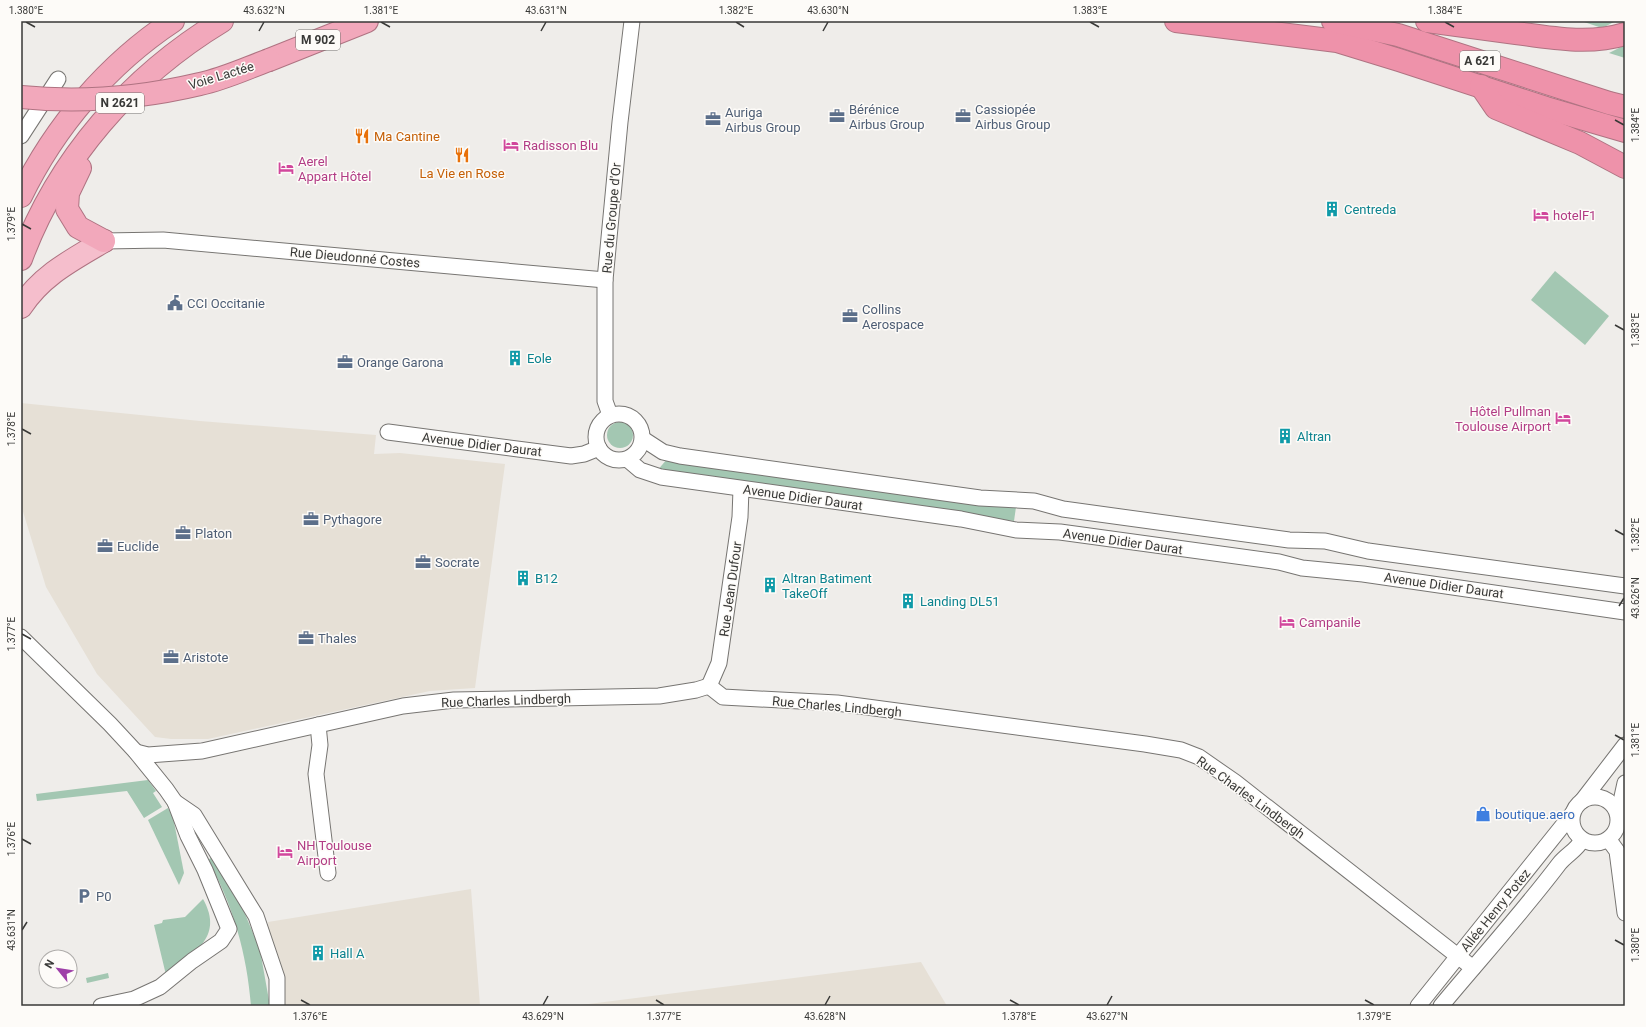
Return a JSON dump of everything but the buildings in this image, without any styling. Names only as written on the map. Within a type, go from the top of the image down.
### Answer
[{"type":"highway","name":"N 2621","points":[[21,196],[47,148],[75,110],[115,68],[158,31],[173,21]]},
{"type":"highway","name":"N 2621","points":[[21,259],[28,240],[60,179],[95,128],[151,72],[173,54],[222,21]]},
{"type":"highway","name":"Voie Lactée","points":[[21,97],[56,101],[105,100],[201,84],[269,60],[366,21]]},
{"type":"highway","name":"A 621","points":[[1176,21],[1337,41],[1546,108],[1625,131]]},
{"type":"highway","name":"A 621","points":[[1333,21],[1398,34],[1608,103],[1625,107]]},
{"type":"highway","points":[[1427,21],[1559,38],[1590,40],[1612,38],[1625,34]]},
{"type":"highway","points":[[1481,86],[1496,108],[1580,143],[1625,167]]},
{"type":"highway","points":[[104,241],[78,227],[67,209],[68,193],[114,109]]},
{"type":"main road","points":[[21,307],[32,290],[62,266],[104,241]]},
{"type":"street","name":"Rue du Groupe d'Or","points":[[610,415],[605,401],[605,280],[620,122],[632,21]]},
{"type":"street","points":[[21,136],[58,79]]},
{"type":"street","name":"Rue Dieudonné Costes","points":[[104,241],[163,240],[605,280]]},
{"type":"street","points":[[624,414],[636,420],[642,432],[643,439],[638,451],[627,459],[614,459],[608,457],[599,448],[596,439],[597,429],[602,421],[610,415],[624,414]]},
{"type":"street","name":"Avenue Didier Daurat","points":[[388,432],[571,456],[584,454],[599,448]]},
{"type":"street","name":"Avenue Didier Daurat","points":[[643,439],[663,452],[680,456],[980,498],[1034,501],[1063,509],[1289,540],[1324,541],[1368,551],[1625,586]]},
{"type":"street","name":"Avenue Didier Daurat","points":[[627,459],[640,470],[661,477],[961,519],[1016,530],[1060,532],[1279,562],[1302,568],[1363,574],[1624,612]]},
{"type":"street","name":"Rue Jean Dufour","points":[[709,686],[714,679],[719,663],[740,517],[741,489]]},
{"type":"street","points":[[21,637],[136,752],[175,802],[188,836],[205,870],[229,929],[221,941],[192,961],[160,987],[134,999],[101,1006]]},
{"type":"street","name":"Rue Charles Lindbergh","points":[[136,752],[148,755],[202,751],[403,706],[454,700],[659,696],[696,690],[709,686],[723,697],[837,703],[1145,744],[1181,750],[1199,756],[1235,782],[1473,968]]},
{"type":"street","points":[[318,725],[320,745],[316,774],[328,873]]},
{"type":"street","points":[[1625,745],[1572,814],[1573,829],[1582,840],[1595,844],[1609,840],[1615,833],[1618,825],[1618,815],[1625,783]]},
{"type":"street","points":[[1582,801],[1590,797],[1600,797],[1608,800],[1615,807],[1618,815]]},
{"type":"street","points":[[175,802],[194,815],[256,916],[277,978],[277,1006]]},
{"type":"street","name":"Allée Henry Potez","points":[[1418,1006],[1572,814]]},
{"type":"street","name":"Allée Henry Potez","points":[[1441,1006],[1541,888],[1565,856],[1579,847],[1582,840]]},
{"type":"street","points":[[1609,840],[1617,851],[1625,913]]},
{"type":"shaded area","points":[[21,403],[200,421],[376,435],[374,454],[400,453],[505,464],[475,688],[430,691],[208,739],[171,739],[155,737],[97,674],[46,587],[21,505]]},
{"type":"shaded area","points":[[471,889],[480,1006],[273,1006],[268,922]]},
{"type":"shaded area","points":[[921,962],[947,1006],[573,1006]]},
{"type":"green space","points":[[1581,21],[1616,21],[1602,28]]},
{"type":"green space","points":[[1625,45],[1625,58],[1609,53]]},
{"type":"green space","points":[[1555,271],[1609,316],[1585,345],[1531,300]]},
{"type":"green space","points":[[620,422],[629,426],[633,435],[629,444],[620,448],[611,444],[607,435],[611,426]]},
{"type":"green space","points":[[668,458],[1016,507],[1014,521],[656,472]]},
{"type":"green space","points":[[148,780],[156,791],[153,793],[162,807],[144,818],[127,791],[37,801],[36,794]]},
{"type":"green space","points":[[168,808],[173,817],[184,873],[179,885],[148,820]]},
{"type":"green space","points":[[215,855],[238,897],[260,950],[270,1006],[251,1006],[246,968],[232,912],[208,860]]},
{"type":"green space","points":[[203,899],[209,913],[210,924],[208,935],[195,952],[166,975],[154,925],[162,923],[163,920],[185,917]]},
{"type":"green space","points":[[108,973],[109,978],[87,983],[86,978]]},
{"type":"place","name":"Bérénice Airbus Group","points":[[837,116]]},
{"type":"place","name":"Cassiopée Airbus Group","points":[[963,116]]},
{"type":"place","name":"Auriga Airbus Group","points":[[713,119]]},
{"type":"place","name":"Ma Cantine","points":[[362,136]]},
{"type":"place","name":"Radisson Blu","points":[[511,145]]},
{"type":"place","name":"La Vie en Rose","points":[[462,155]]},
{"type":"place","name":"Aerel Appart Hôtel","points":[[286,168]]},
{"type":"place","name":"Centreda","points":[[1332,209]]},
{"type":"place","name":"hotelF1","points":[[1541,215]]},
{"type":"place","name":"CCI Occitanie","points":[[175,303]]},
{"type":"place","name":"Collins Aerospace","points":[[850,316]]},
{"type":"place","name":"Eole","points":[[515,358]]},
{"type":"place","name":"Orange Garona","points":[[345,362]]},
{"type":"place","name":"Hôtel Pullman Toulouse Airport","points":[[1563,418]]},
{"type":"place","name":"Altran","points":[[1285,436]]},
{"type":"place","name":"Pythagore","points":[[311,519]]},
{"type":"place","name":"Platon","points":[[183,533]]},
{"type":"place","name":"Euclide","points":[[105,546]]},
{"type":"place","name":"Socrate","points":[[423,562]]},
{"type":"place","name":"B12","points":[[523,578]]},
{"type":"place","name":"Altran Batiment TakeOff","points":[[770,585]]},
{"type":"place","name":"Landing DL51","points":[[908,601]]},
{"type":"place","name":"Campanile","points":[[1287,622]]},
{"type":"place","name":"Thales","points":[[306,638]]},
{"type":"place","name":"Aristote","points":[[171,657]]},
{"type":"place","name":"boutique.aero","points":[[1483,814]]},
{"type":"place","name":"NH Toulouse Airport","points":[[285,852]]},
{"type":"place","name":"P0","points":[[84,896]]},
{"type":"place","name":"Hall A","points":[[318,953]]}]
